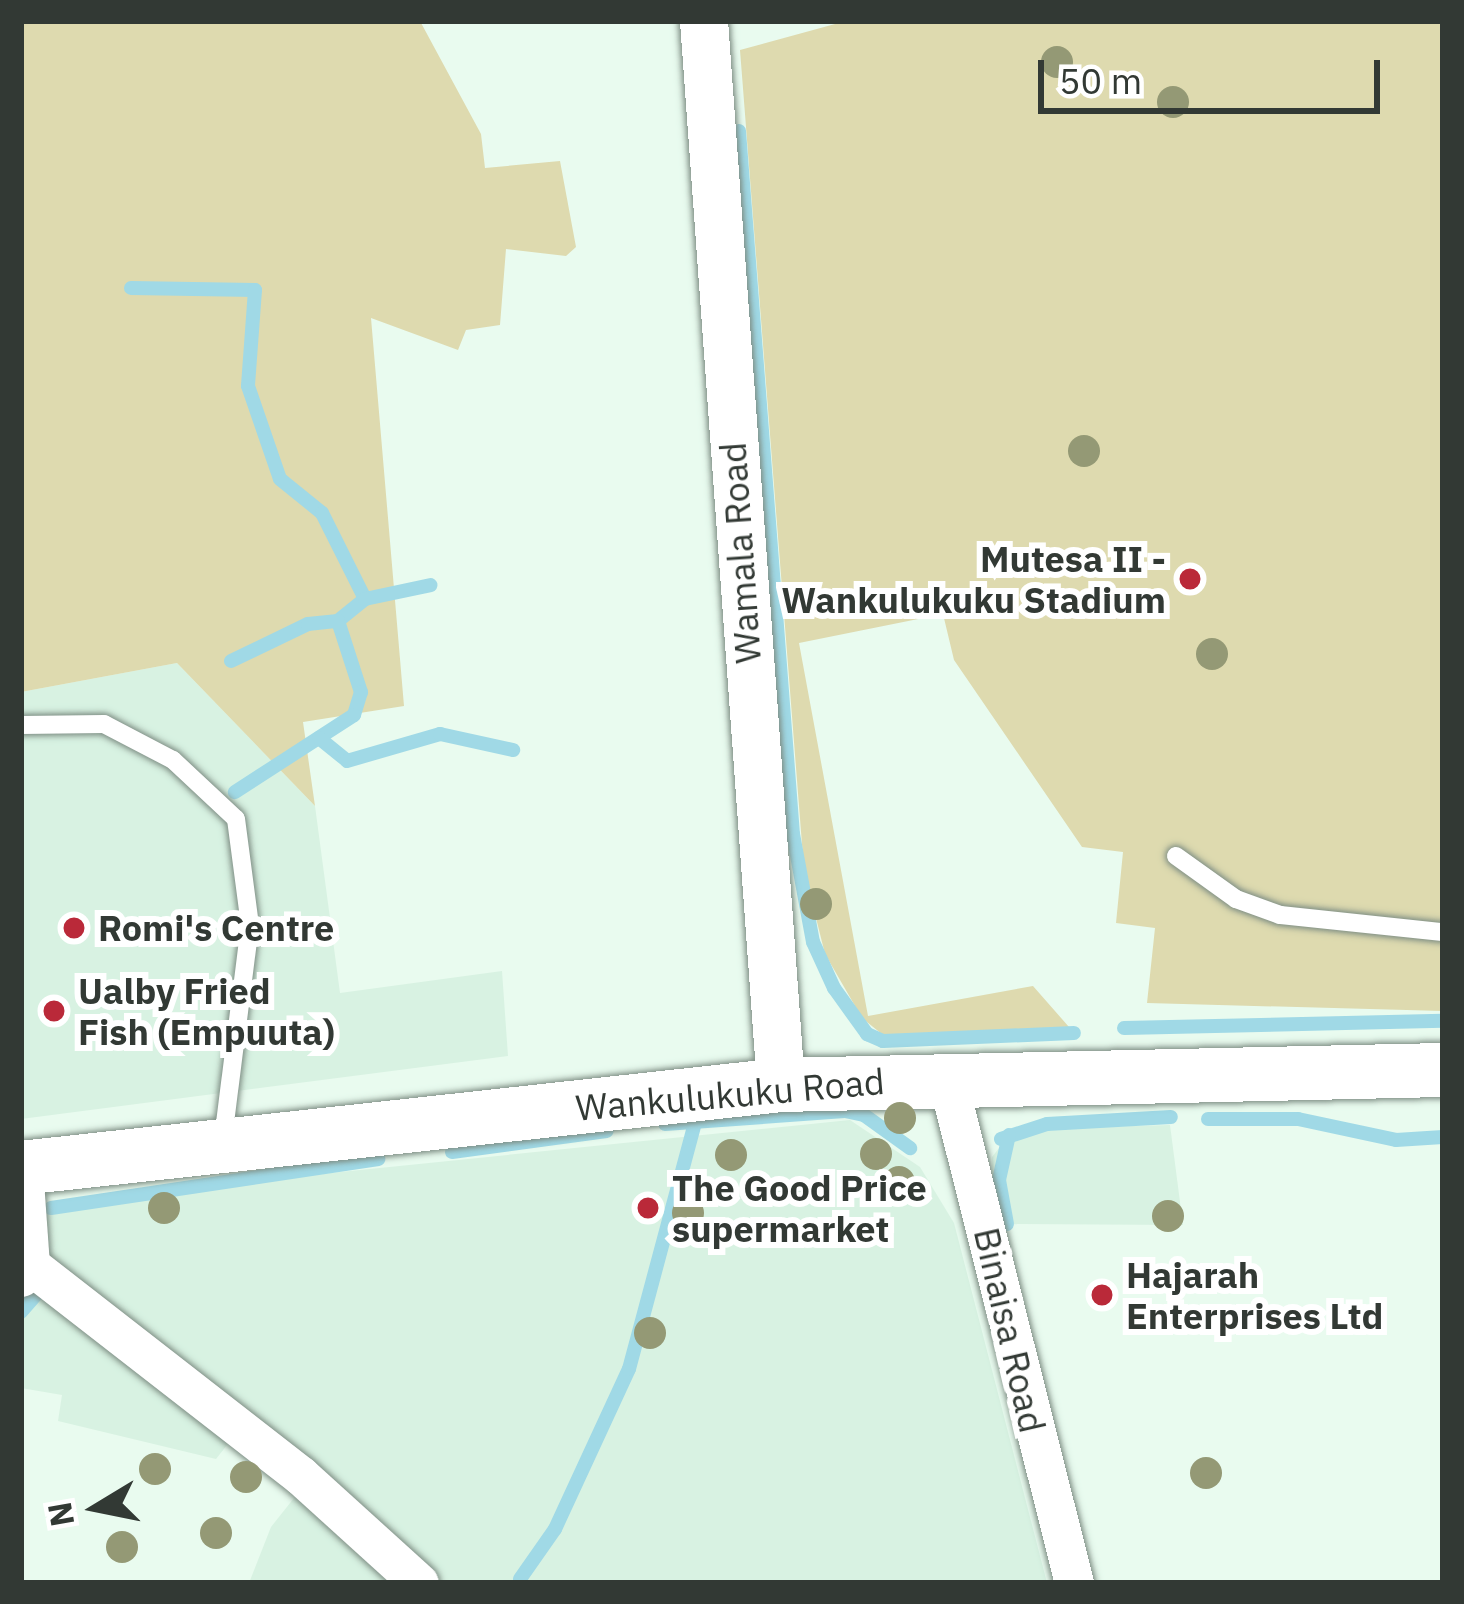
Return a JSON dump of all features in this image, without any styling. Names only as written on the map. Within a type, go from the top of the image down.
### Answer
[{"type":"main road","name":"Wankulukuku Road","points":[[22,1168],[781,1084],[1443,1070]]},
{"type":"street","name":"Wamala Road","points":[[704,21],[781,1084]]},
{"type":"street","name":"Binaisa Road","points":[[947,1078],[1074,1583]]},
{"type":"street","points":[[22,1168],[26,1271],[301,1476],[419,1583]]},
{"type":"lane","points":[[21,725],[104,724],[173,760],[236,819],[250,925],[223,1144]]},
{"type":"lane","points":[[1176,856],[1237,899],[1280,915],[1443,932]]},
{"type":"shaded area","points":[[21,21],[420,21],[481,134],[485,168],[560,161],[576,247],[566,256],[506,249],[500,325],[466,330],[458,350],[371,318],[404,706],[303,722],[315,806],[177,663],[21,692]]},
{"type":"shaded area","name":"Mutesa II - Wankulukuku Stadium","points":[[846,21],[1443,21],[1443,1011],[1147,1003],[1155,928],[1116,923],[1123,852],[1082,847],[954,660],[943,614],[799,643],[868,1016],[1033,986],[1069,1027],[883,1035],[862,1018],[825,954],[804,870],[740,50]]},
{"type":"shaded area","points":[[177,663],[315,806],[340,993],[502,971],[508,1056],[21,1119],[21,692]]},
{"type":"shaded area","points":[[850,1120],[920,1167],[954,1223],[1047,1583],[433,1583],[46,1264],[44,1213],[173,1189]]},
{"type":"shaded area","points":[[1170,1125],[1183,1225],[994,1224],[992,1157],[1014,1129]]},
{"type":"shaded area","points":[[42,1281],[231,1440],[216,1459],[58,1421],[62,1395],[21,1388],[21,1307]]},
{"type":"shaded area","points":[[298,1493],[405,1583],[249,1583],[271,1527]]},
{"type":"waterway","points":[[739,131],[793,834],[813,942],[834,988],[867,1034],[883,1041],[1074,1033]]},
{"type":"waterway","points":[[131,288],[255,290],[248,386],[280,479],[322,513],[365,599],[338,621],[361,692],[354,715],[235,792]]},
{"type":"waterway","points":[[365,599],[431,585]]},
{"type":"waterway","points":[[231,661],[308,624],[338,621]]},
{"type":"waterway","points":[[319,738],[347,761],[440,734],[513,750]]},
{"type":"waterway","points":[[1124,1028],[1443,1021]]},
{"type":"waterway","points":[[665,1124],[845,1111],[864,1115],[910,1148]]},
{"type":"waterway","points":[[1001,1139],[1047,1124],[1171,1117]]},
{"type":"waterway","points":[[1208,1119],[1298,1119],[1396,1140],[1443,1137]]},
{"type":"waterway","points":[[520,1579],[555,1529],[629,1369],[695,1123]]},
{"type":"waterway","points":[[452,1152],[607,1131]]},
{"type":"waterway","points":[[1007,1224],[999,1180],[1009,1135]]},
{"type":"waterway","points":[[51,1208],[378,1159]]},
{"type":"waterway","points":[[21,1312],[44,1286]]},
{"type":"place","name":"Mutesa II - Wankulukuku Stadium","points":[[1190,579]]},
{"type":"place","name":"Romi's Centre","points":[[74,928]]},
{"type":"place","name":"Ualby Fried Fish (Empuuta)","points":[[54,1011]]},
{"type":"place","name":"The Good Price supermarket","points":[[648,1208]]},
{"type":"place","name":"Hajarah Enterprises Ltd","points":[[1102,1295]]}]
